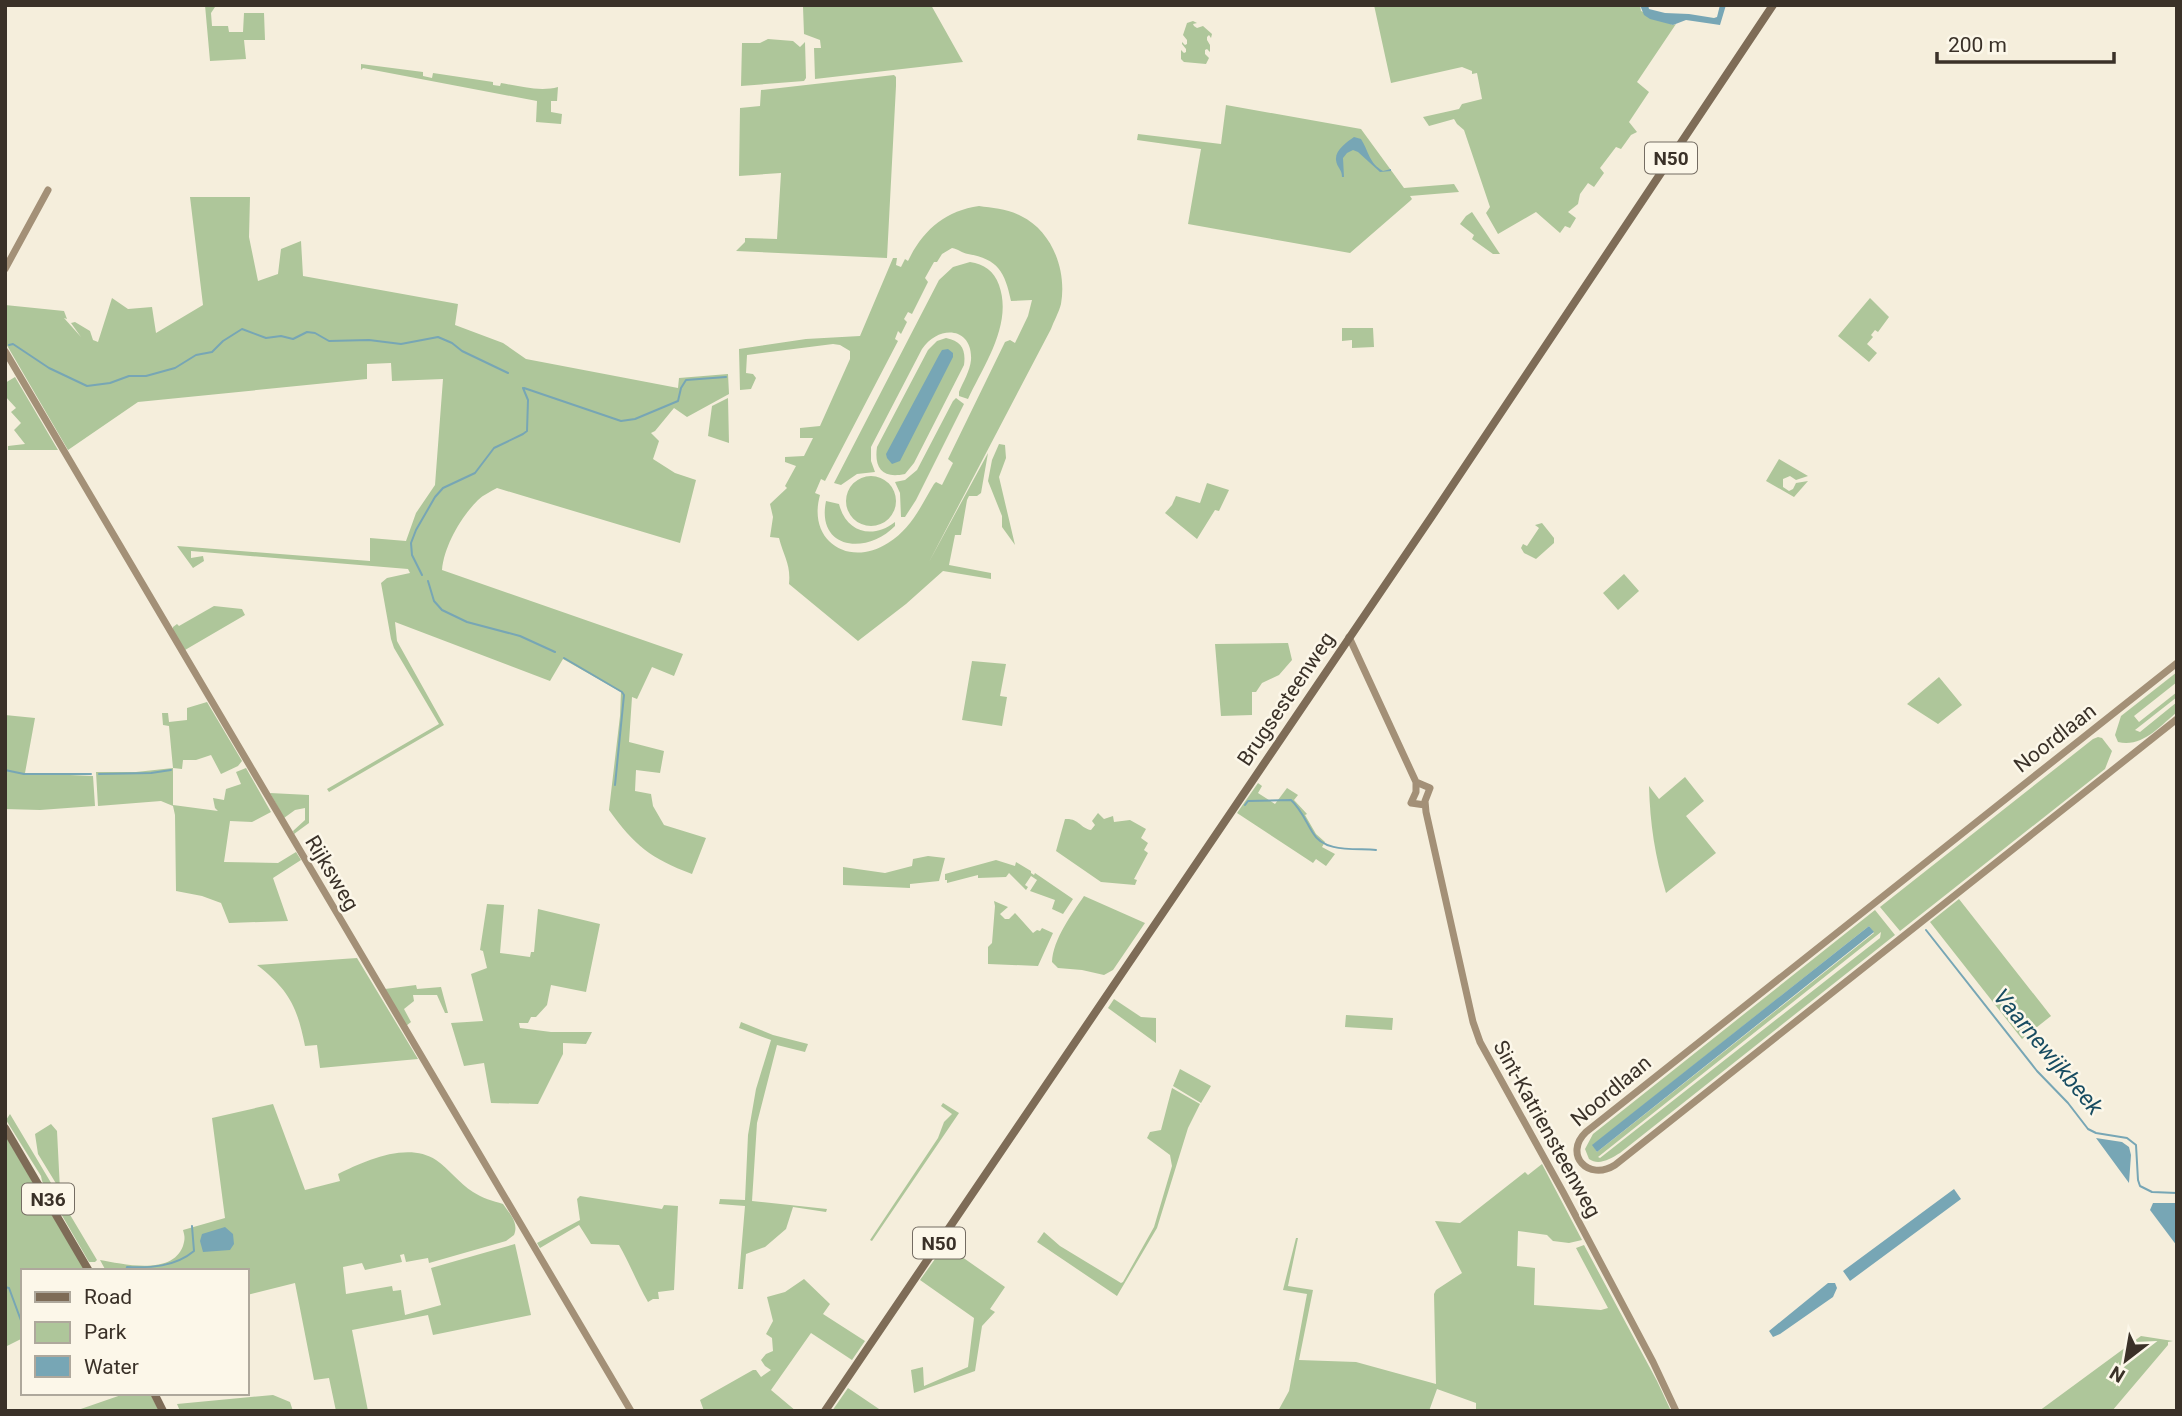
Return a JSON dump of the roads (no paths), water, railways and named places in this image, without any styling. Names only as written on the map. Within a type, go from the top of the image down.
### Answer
[{"type":"main road","name":"Brugsesteenweg","points":[[825,1411],[1432,516],[1773,5]]},
{"type":"main road","name":"N36","points":[[5,1128],[88,1269]]},
{"type":"main road","points":[[155,1395],[163,1411]]},
{"type":"street","points":[[5,269],[48,190]]},
{"type":"street","name":"Rijksweg","points":[[5,351],[631,1411]]},
{"type":"street","points":[[1349,636],[1416,782],[1416,792],[1411,803],[1425,805]]},
{"type":"street","name":"Noordlaan","points":[[2177,663],[1592,1126],[1577,1144],[1577,1152],[1583,1163],[1598,1171],[1615,1165],[2177,719]]},
{"type":"street","name":"Sint-Katriensteenweg","points":[[1416,782],[1430,788],[1425,805],[1473,1022],[1480,1042],[1560,1186],[1676,1411]]},
{"type":"water","points":[[1640,5],[1648,5],[1649,9],[1665,13],[1714,18],[1717,17],[1720,5],[1726,5],[1720,25],[1686,20],[1673,25],[1650,19],[1644,15]]},
{"type":"water","points":[[1354,137],[1361,139],[1378,168],[1391,171],[1380,172],[1353,150],[1343,158],[1342,177],[1336,156]]},
{"type":"water","points":[[948,349],[953,353],[953,357],[900,461],[892,464],[886,454],[939,355],[942,350]]},
{"type":"water","points":[[1869,926],[1874,932],[1597,1152],[1592,1145]]},
{"type":"water","points":[[2096,1138],[2122,1142],[2129,1147],[2129,1183]]},
{"type":"water","points":[[1954,1189],[1961,1199],[1850,1281],[1843,1271]]},
{"type":"water","points":[[2153,1203],[2177,1203],[2177,1246],[2150,1210]]},
{"type":"water","points":[[225,1227],[233,1234],[234,1244],[230,1250],[203,1252],[200,1241],[202,1234]]},
{"type":"water","points":[[1828,1283],[1835,1283],[1837,1288],[1833,1297],[1773,1337],[1769,1331]]},
{"type":"waterway","name":"Vaarnewijkbeek","points":[[9,345],[13,344],[49,368],[87,386],[175,368],[196,355],[212,352],[242,329],[266,338],[281,336],[293,339],[307,332],[315,333],[329,341],[369,340],[401,344],[438,337],[508,373]]},
{"type":"waterway","name":"Vaarnewijkbeek","points":[[524,388],[621,421],[635,419],[678,401],[686,380],[726,377]]},
{"type":"waterway","points":[[422,575],[412,555],[411,543],[416,530],[443,488],[475,473],[494,448],[527,431],[528,400],[523,388]]},
{"type":"waterway","points":[[428,581],[434,601],[442,610],[467,622],[520,636],[555,652]]},
{"type":"waterway","points":[[564,658],[624,695],[615,785]]},
{"type":"waterway","points":[[5,770],[24,774],[91,774]]},
{"type":"waterway","points":[[99,774],[171,770]]},
{"type":"waterway","points":[[1245,805],[1248,801],[1291,800],[1301,811],[1313,833],[1325,844],[1332,847],[1376,850]]},
{"type":"waterway","name":"Vaarnewijkbeek","points":[[1926,930],[2037,1071],[2068,1103],[2088,1129],[2127,1138],[2136,1145],[2140,1186],[2152,1192],[2177,1193]]},
{"type":"waterway","points":[[126,1269],[162,1265],[187,1256],[194,1251],[192,1226]]},
{"type":"waterway","points":[[5,1287],[9,1288],[21,1321]]}]
